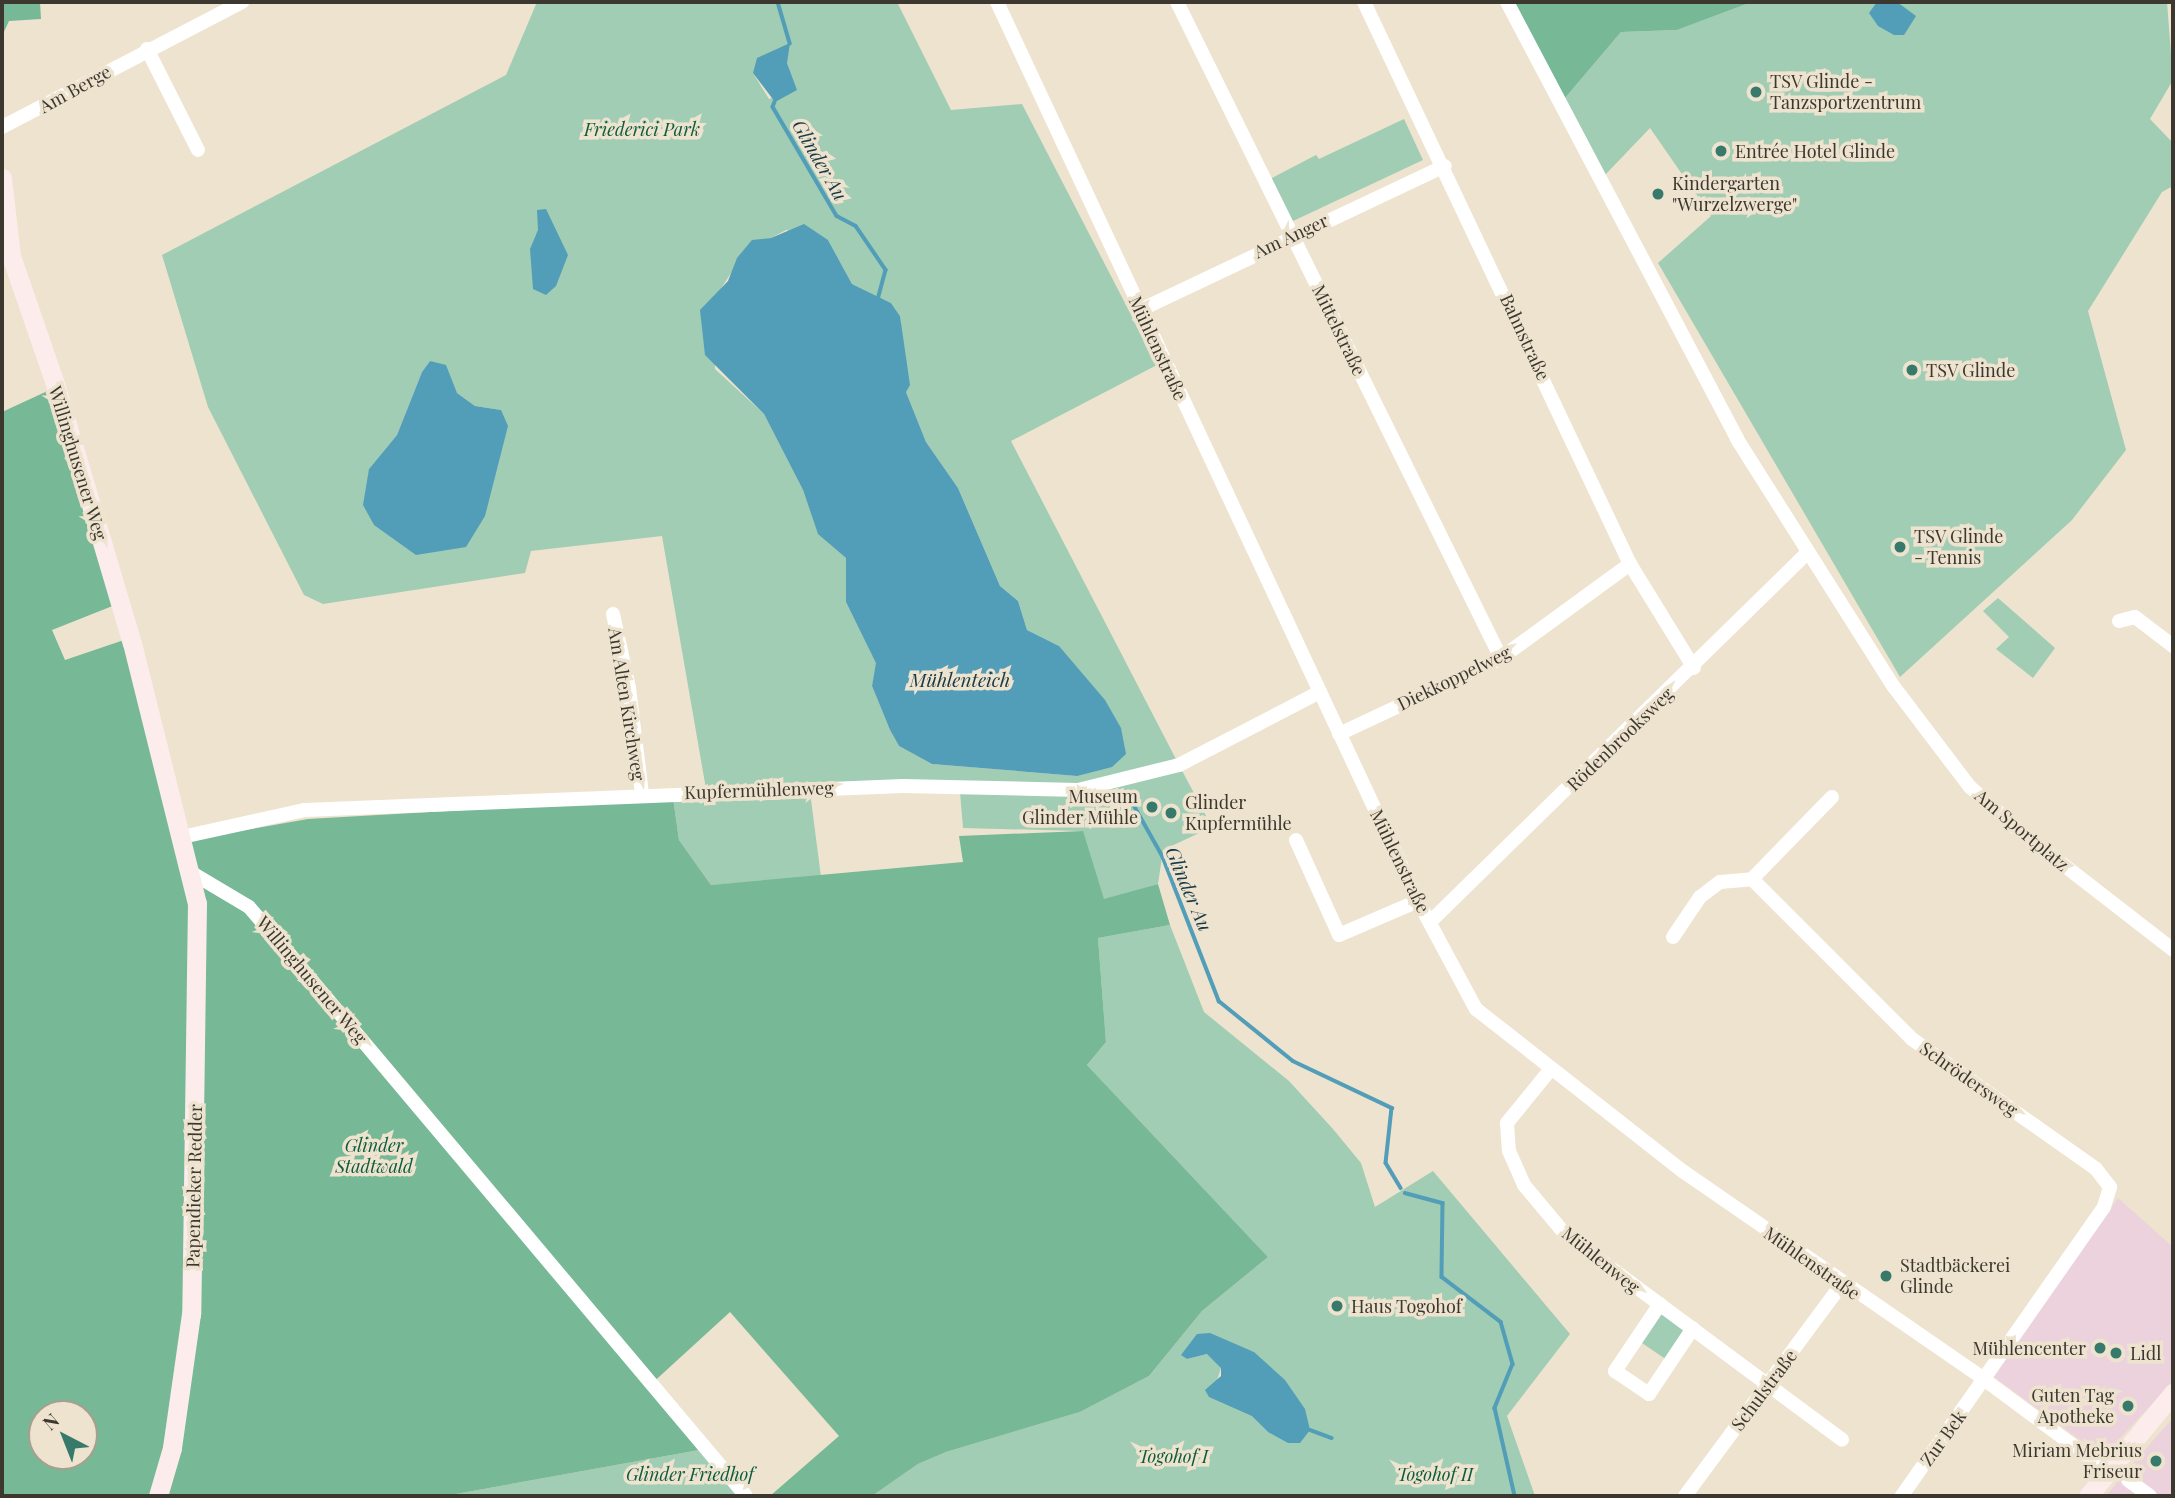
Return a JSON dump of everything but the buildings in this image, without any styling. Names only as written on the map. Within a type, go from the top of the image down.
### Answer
[{"type":"street","name":"Am Berge","points":[[2,127],[147,49],[242,2]]},
{"type":"street","name":"Mühlenstraße","points":[[997,2],[1418,901],[1476,1009],[1550,1070],[1842,1284],[1985,1380],[2106,1470]]},
{"type":"street","name":"Mittelstraße","points":[[1177,2],[1501,658]]},
{"type":"street","name":"Bahnstraße","points":[[1364,2],[1445,166],[1630,564],[1694,668]]},
{"type":"street","name":"Am Sportplatz","points":[[1507,2],[1737,439],[1806,554],[1894,687],[1970,787],[2016,828],[2173,950]]},
{"type":"street","points":[[147,49],[198,150]]},
{"type":"street","name":"Am Anger","points":[[1140,310],[1292,234],[1445,166]]},
{"type":"street","name":"Willinghusener Weg","points":[[2,178],[4,228],[132,643],[192,873],[249,907],[746,1496]]},
{"type":"street","name":"Rödenbrooksweg","points":[[1430,922],[1694,668],[1806,554]]},
{"type":"street","name":"Diekkoppelweg","points":[[1339,734],[1501,658],[1630,564]]},
{"type":"street","name":"Am Alten Kirchweg","points":[[613,614],[629,688],[642,794]]},
{"type":"street","points":[[2119,621],[2135,617],[2173,646]]},
{"type":"street","name":"Kupfermühlenweg","points":[[181,837],[305,810],[642,794],[903,786],[1078,790],[1179,765],[1320,692]]},
{"type":"street","points":[[1673,937],[1683,917],[1710,889],[1720,882],[1752,879],[1832,797]]},
{"type":"street","points":[[1296,840],[1339,935],[1418,901]]},
{"type":"street","name":"Papendieker Redder","points":[[158,1496],[172,1448],[191,1314],[197,1054],[197,903],[192,873]]},
{"type":"street","name":"Schrödersweg","points":[[1752,879],[1912,1039],[2096,1169],[2110,1187],[2104,1207],[1985,1380]]},
{"type":"street","name":"Mühlenweg","points":[[1550,1070],[1507,1123],[1509,1151],[1524,1185],[1565,1234],[1770,1383],[1842,1440]]},
{"type":"street","name":"Schulstraße","points":[[1687,1496],[1842,1284]]},
{"type":"street","points":[[1660,1304],[1615,1371],[1649,1394],[1693,1328]]},
{"type":"street","name":"Zur Bek","points":[[1902,1496],[1985,1380]]},
{"type":"street","points":[[2088,1496],[2106,1470],[2173,1393]]},
{"type":"street","points":[[2128,1480],[2150,1496]]},
{"type":"shaded area","points":[[2118,1198],[2173,1247],[2173,1381],[2116,1443],[2090,1447],[1994,1377]]},
{"type":"shaded area","points":[[2173,1418],[2173,1496],[2106,1496],[2133,1463]]},
{"type":"green space","points":[[2,2],[40,2],[41,19],[9,21],[2,36]]},
{"type":"green space","name":"Friederici Park","points":[[537,2],[897,2],[951,110],[1022,104],[1157,365],[1011,441],[1178,763],[1077,787],[706,789],[662,536],[531,551],[525,573],[323,604],[304,595],[208,407],[162,255],[506,75]],"holes":[[[787,63],[796,90],[769,99],[753,73]],[[786,230],[828,240],[852,284],[891,303],[900,316],[906,392],[926,442],[958,488],[1000,586],[1018,601],[1027,630],[1059,646],[1077,776],[932,764],[899,746],[872,686],[877,663],[846,602],[846,558],[818,533],[803,490],[764,414],[715,369],[716,296],[752,241],[771,238]],[[430,361],[457,393],[475,406],[501,410],[369,469],[397,435],[422,372]]]},
{"type":"green space","points":[[1514,2],[1752,2],[1677,30],[1621,32],[1565,98]]},
{"type":"green space","name":"TSV Glinde","points":[[1752,2],[2167,2],[2173,80],[2150,119],[2173,143],[2173,186],[2162,192],[2088,311],[2126,450],[2072,520],[1900,677],[1658,263],[1711,216],[1650,128],[1605,175],[1565,98],[1621,32],[1677,30]]},
{"type":"green space","points":[[1404,119],[1423,160],[1291,222],[1270,179],[1316,155],[1319,159]]},
{"type":"green space","name":"Glinder Stadtwald","points":[[54,388],[115,605],[52,630],[65,660],[124,640],[188,840],[308,819],[673,798],[679,840],[711,885],[963,862],[959,836],[1083,831],[1104,899],[1158,884],[1170,925],[1098,938],[1106,1042],[1087,1065],[1268,1257],[1202,1311],[1149,1376],[1080,1412],[946,1452],[918,1464],[872,1496],[770,1496],[839,1436],[730,1312],[648,1387],[699,1450],[445,1496],[2,1496],[2,412]]},
{"type":"green space","points":[[1998,598],[2055,648],[2033,678],[1996,649],[2009,637],[1983,611]]},
{"type":"green space","points":[[1179,765],[1212,827],[1163,850],[1158,884],[1104,900],[1082,831],[963,828],[960,792],[1078,790]]},
{"type":"green space","points":[[810,792],[821,877],[711,885],[679,840],[673,798]]},
{"type":"green space","points":[[1170,925],[1204,1012],[1289,1081],[1333,1129],[1361,1163],[1375,1207],[1433,1171],[1570,1334],[1507,1416],[1535,1496],[872,1496],[918,1464],[946,1452],[1080,1412],[1149,1376],[1202,1311],[1268,1257],[1087,1065],[1106,1042],[1098,938]],"holes":[[[1233,1344],[1254,1352],[1268,1432],[1252,1415],[1219,1398],[1216,1383],[1221,1368],[1215,1360],[1207,1354],[1187,1359],[1182,1355]]]},
{"type":"green space","points":[[1660,1304],[1693,1328],[1670,1362],[1636,1339]]},
{"type":"green space","name":"Glinder Friedhof","points":[[699,1450],[742,1496],[445,1496]]},
{"type":"water","points":[[1877,2],[1897,2],[1916,16],[1904,35],[1894,35],[1878,26],[1869,13]]},
{"type":"water","points":[[790,43],[787,63],[797,90],[775,102],[753,73],[757,58]]},
{"type":"water","points":[[546,209],[568,255],[556,286],[546,295],[533,289],[530,249],[538,230],[537,210]]},
{"type":"water","name":"Mühlenteich","points":[[804,224],[828,240],[852,284],[891,303],[900,316],[910,385],[906,392],[926,442],[958,488],[1000,586],[1018,601],[1027,630],[1059,646],[1105,700],[1121,728],[1126,754],[1112,767],[1077,776],[932,764],[899,746],[872,686],[876,663],[846,602],[846,558],[818,534],[803,490],[764,414],[705,355],[700,310],[728,281],[737,258],[752,240],[771,238]]},
{"type":"water","points":[[430,361],[446,365],[457,393],[475,406],[501,410],[508,426],[485,516],[466,547],[416,555],[374,525],[363,505],[369,469],[397,435],[422,372]]},
{"type":"water","points":[[1210,1333],[1254,1352],[1285,1380],[1305,1409],[1310,1430],[1300,1443],[1288,1443],[1268,1432],[1252,1416],[1209,1397],[1205,1390],[1221,1376],[1221,1368],[1207,1354],[1187,1359],[1181,1355],[1197,1334]]},
{"type":"waterway","name":"Glinder Au","points":[[778,2],[790,43]]},
{"type":"waterway","name":"Glinder Au","points":[[775,102],[773,107],[837,216],[856,226],[886,270],[879,297]]},
{"type":"waterway","points":[[1126,791],[1163,857],[1219,1001],[1293,1061],[1392,1108],[1386,1163],[1401,1188]]},
{"type":"waterway","points":[[1405,1193],[1443,1203],[1442,1277],[1501,1322],[1513,1364],[1495,1408],[1515,1496]]},
{"type":"waterway","points":[[1310,1430],[1332,1438]]},
{"type":"place","name":"TSV Glinde - Tanzsportzentrum","points":[[1756,92]]},
{"type":"place","name":"Entrée Hotel Glinde","points":[[1721,151]]},
{"type":"place","name":"Kindergarten \"Wurzelzwerge\"","points":[[1658,194]]},
{"type":"place","name":"TSV Glinde","points":[[1912,370]]},
{"type":"place","name":"TSV Glinde - Tennis","points":[[1900,547]]},
{"type":"place","name":"Museum Glinder Mühle","points":[[1152,807]]},
{"type":"place","name":"Glinder Kupfermühle","points":[[1171,813]]},
{"type":"place","name":"Stadtbäckerei Glinde","points":[[1886,1276]]},
{"type":"place","name":"Haus Togohof","points":[[1337,1306]]},
{"type":"place","name":"Mühlencenter","points":[[2100,1348]]},
{"type":"place","name":"Lidl","points":[[2116,1353]]},
{"type":"place","name":"Guten Tag Apotheke","points":[[2128,1406]]},
{"type":"place","name":"Miriam Mebrius Friseur","points":[[2156,1461]]},
{"type":"park label","name":"Togohof I","points":[[1173,1456]]},
{"type":"park label","name":"Togohof II","points":[[1435,1474]]}]
